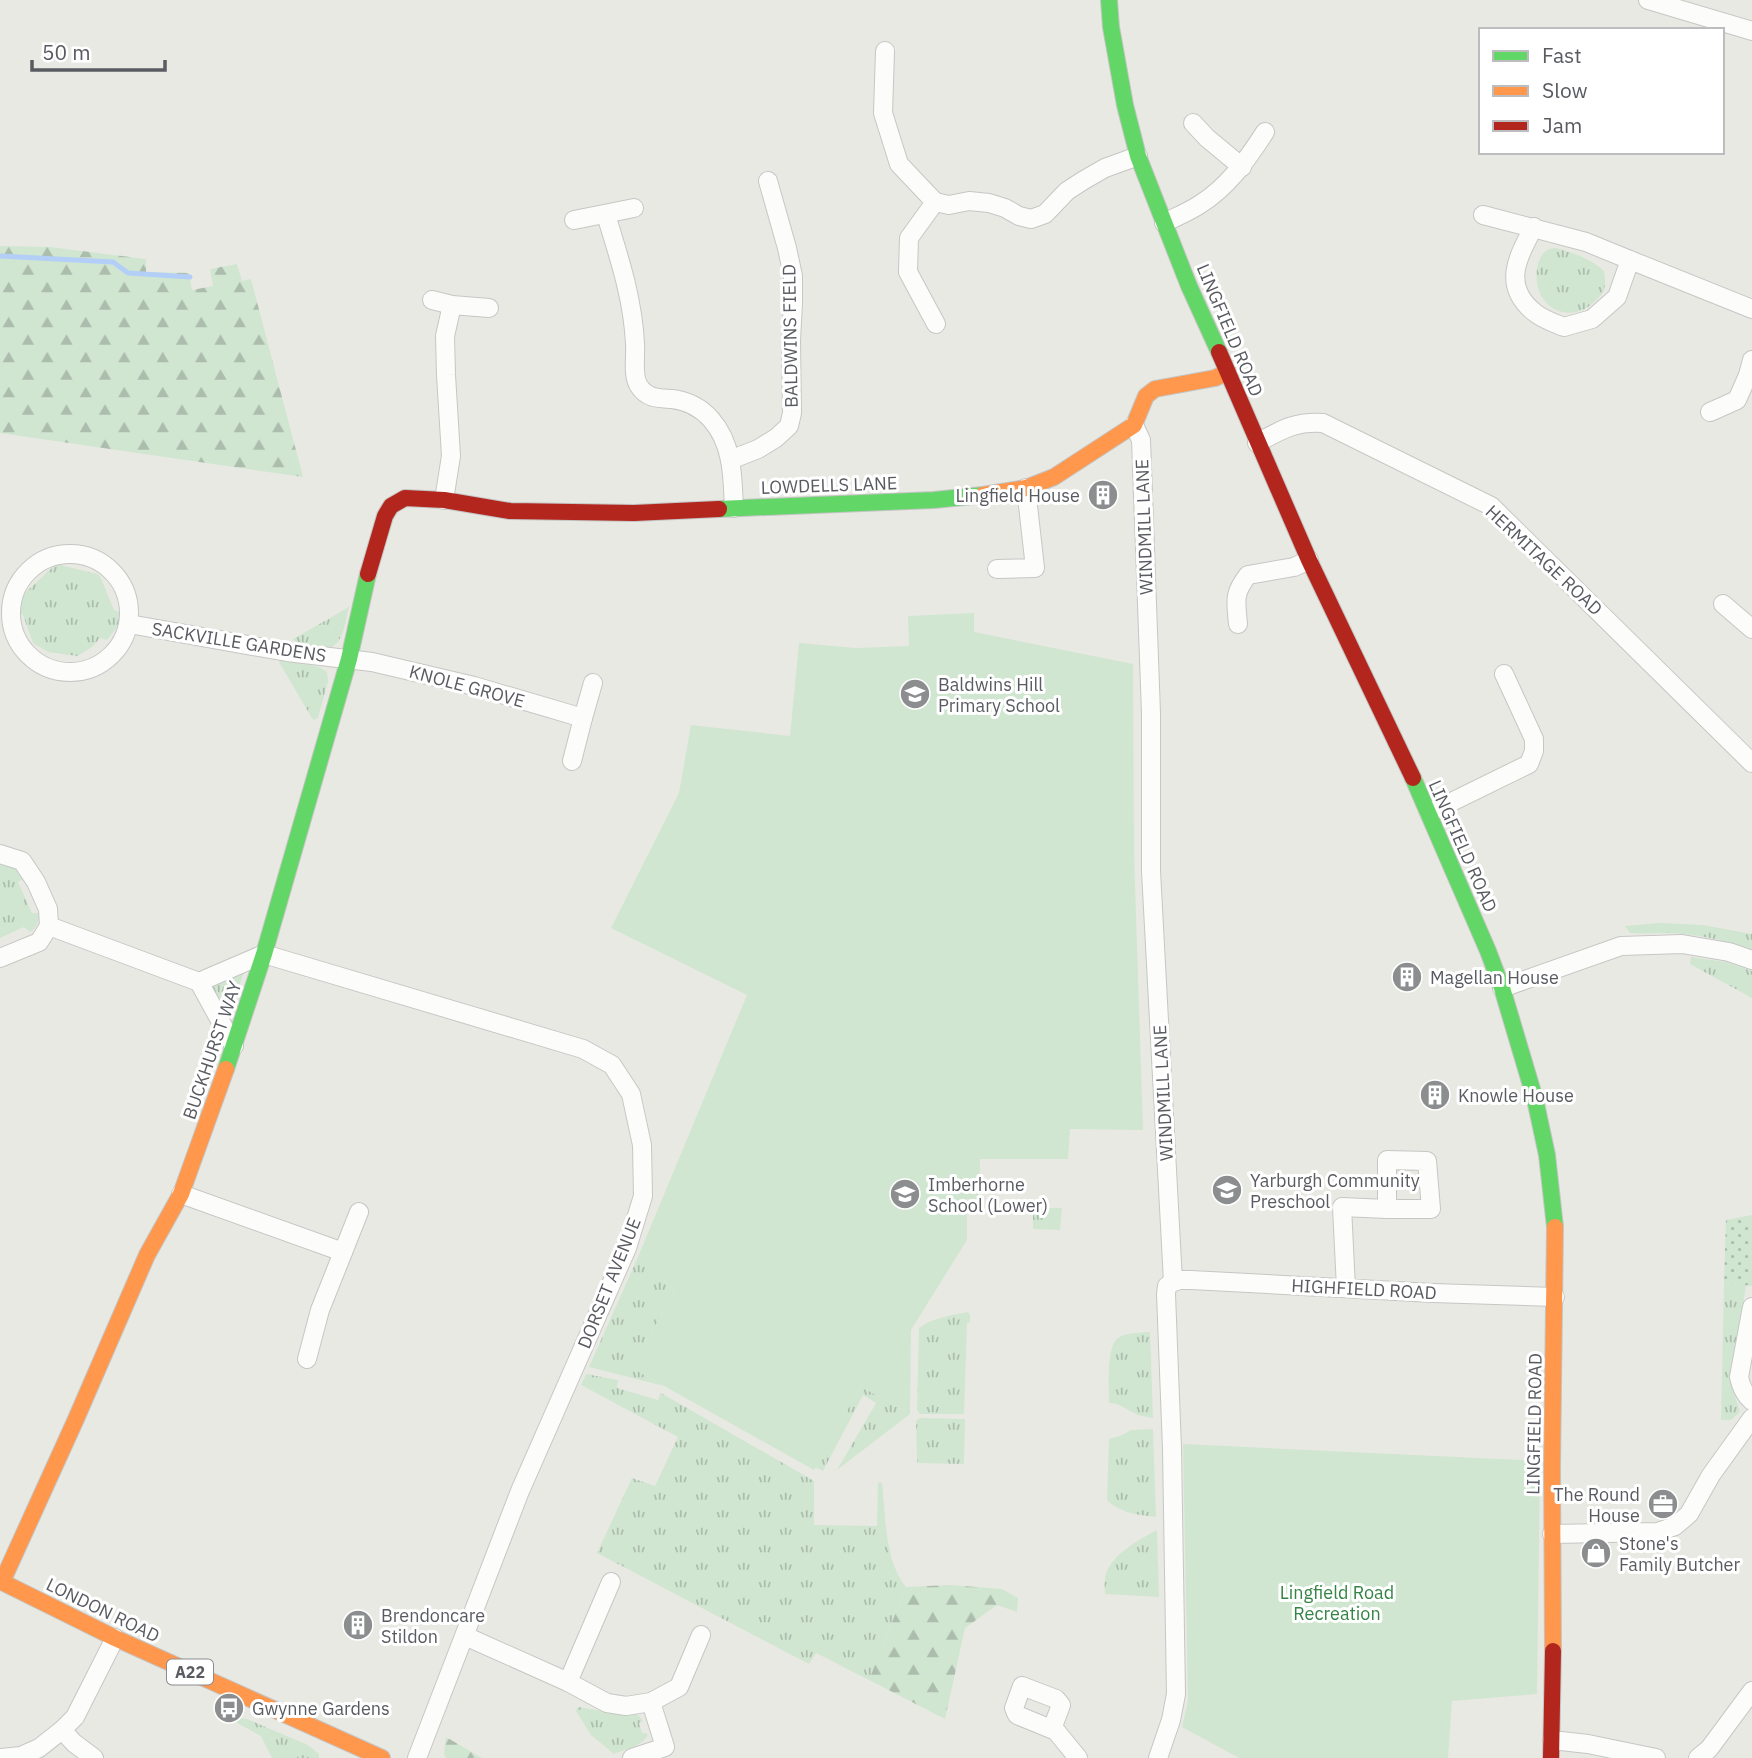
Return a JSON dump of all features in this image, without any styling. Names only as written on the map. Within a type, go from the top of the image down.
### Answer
[{"type":"main road","name":"LINGFIELD ROAD","points":[[1109,0],[1125,105],[1138,156],[1189,286],[1257,443],[1429,813],[1488,951],[1502,988],[1535,1099],[1547,1155],[1555,1219],[1551,1749]]},
{"type":"main road","points":[[1135,425],[1146,396],[1155,389],[1215,378],[1228,372]]},
{"type":"main road","name":"LOWDELLS LANE","points":[[391,506],[405,498],[444,500],[510,511],[634,513],[978,496],[1026,488],[1054,477],[1135,425]]},
{"type":"main road","name":"BUCKHURST WAY","points":[[1,1581],[76,1419],[147,1255],[181,1194],[264,954],[349,659],[368,573],[385,516],[391,506]]},
{"type":"main road","name":"LONDON ROAD","points":[[1,1581],[346,1750],[382,1758]]},
{"type":"street","points":[[1648,0],[1752,31]]},
{"type":"street","points":[[885,51],[883,113],[899,164],[935,202],[949,205],[969,201],[989,202],[1031,219],[1045,214],[1068,191],[1084,180],[1105,168],[1138,156]]},
{"type":"street","points":[[1193,123],[1242,167]]},
{"type":"street","points":[[1164,223],[1216,194],[1242,167],[1265,132]]},
{"type":"street","name":"BALDWINS FIELD","points":[[730,460],[758,449],[776,438],[789,426],[792,413],[793,276],[788,248],[768,181]]},
{"type":"street","points":[[935,202],[909,238],[908,272],[936,324]]},
{"type":"street","points":[[574,220],[635,208]]},
{"type":"street","points":[[606,215],[626,277],[635,328],[638,385],[646,394],[658,399],[686,402],[708,415],[720,431],[730,460],[734,508]]},
{"type":"street","points":[[1483,215],[1586,242],[1752,309]]},
{"type":"street","points":[[1534,228],[1519,253],[1514,278],[1520,298],[1535,314],[1564,327],[1592,319],[1617,298],[1630,260]]},
{"type":"street","points":[[432,300],[452,305],[489,308]]},
{"type":"street","points":[[444,500],[451,456],[445,336],[452,305]]},
{"type":"street","points":[[1710,412],[1737,400],[1752,360]]},
{"type":"street","name":"HERMITAGE ROAD","points":[[1257,443],[1296,424],[1323,424],[1491,506],[1752,762]]},
{"type":"street","name":"WINDMILL LANE","points":[[1135,425],[1141,440],[1152,713],[1152,871],[1173,1282],[1167,1286],[1166,1294],[1172,1449],[1176,1694],[1171,1720],[1158,1758]]},
{"type":"street","points":[[997,569],[1035,568],[1026,488]]},
{"type":"street","name":"SACKVILLE GARDENS","points":[[68,554],[106,565],[118,579],[126,596],[130,624],[123,641],[110,657],[95,667],[74,670],[51,668],[24,652],[14,634],[6,601],[32,570],[48,558],[68,554]]},
{"type":"street","points":[[1238,624],[1236,597],[1248,575],[1294,567],[1310,560]]},
{"type":"street","points":[[1723,604],[1752,629]]},
{"type":"street","name":"SACKVILLE GARDENS","points":[[130,624],[287,652],[349,659]]},
{"type":"street","name":"KNOLE GROVE","points":[[349,659],[474,686],[583,718]]},
{"type":"street","points":[[1429,813],[1529,764],[1534,751],[1534,739],[1504,674]]},
{"type":"street","points":[[572,761],[593,683]]},
{"type":"street","points":[[0,855],[22,861],[36,882],[48,909],[49,926],[39,942],[0,958]]},
{"type":"street","points":[[49,926],[199,982],[234,1046]]},
{"type":"street","points":[[1502,988],[1621,946],[1682,944],[1729,952],[1752,960]]},
{"type":"street","points":[[199,982],[264,954]]},
{"type":"street","name":"DORSET AVENUE","points":[[264,954],[583,1049],[612,1065],[631,1094],[642,1145],[643,1196],[627,1248],[520,1491],[417,1758]]},
{"type":"street","points":[[181,1194],[343,1252]]},
{"type":"street","points":[[1346,1288],[1342,1207],[1387,1209]]},
{"type":"street","points":[[307,1359],[320,1310],[359,1212]]},
{"type":"street","name":"HIGHFIELD ROAD","points":[[1173,1282],[1191,1280],[1555,1297]]},
{"type":"street","points":[[1752,1307],[1740,1377],[1740,1386],[1752,1401]]},
{"type":"street","points":[[1552,1534],[1658,1532],[1675,1526],[1689,1514],[1711,1475],[1752,1418]]},
{"type":"street","points":[[568,1682],[611,1582]]},
{"type":"street","points":[[465,1636],[568,1682],[607,1703],[626,1706],[650,1702],[678,1687],[701,1635]]},
{"type":"street","points":[[0,1758],[22,1756],[39,1748],[75,1717],[115,1638]]},
{"type":"street","points":[[1698,1758],[1709,1749],[1752,1691]]},
{"type":"street","points":[[632,1758],[664,1747],[650,1702]]},
{"type":"street","points":[[1052,1729],[1078,1758]]},
{"type":"street","points":[[62,1730],[94,1758]]},
{"type":"street","points":[[1551,1749],[1588,1744],[1656,1758]]},
{"type":"green space","points":[[0,246],[50,247],[146,259],[146,272],[189,273],[192,290],[213,286],[210,269],[237,264],[242,281],[251,279],[303,477],[0,433]]},
{"type":"green space","points":[[1556,248],[1587,259],[1604,271],[1603,292],[1585,308],[1563,312],[1545,301],[1539,291],[1539,260],[1546,251]]},
{"type":"green space","points":[[56,564],[100,576],[114,610],[121,612],[117,627],[107,640],[100,638],[91,648],[77,656],[48,652],[33,643],[23,615],[17,611],[19,593],[25,593]]},
{"type":"green space","points":[[349,607],[340,639],[331,647],[313,648],[296,643],[293,639]]},
{"type":"green space","points":[[974,613],[974,632],[1133,664],[1134,853],[1143,1130],[1070,1129],[1068,1159],[980,1159],[979,1199],[967,1199],[967,1240],[911,1330],[910,1414],[862,1387],[814,1470],[632,1368],[675,1290],[638,1257],[747,995],[611,928],[679,793],[691,725],[790,736],[799,643],[856,648],[909,646],[908,616]]},
{"type":"green space","points":[[280,659],[319,667],[327,672],[328,681],[318,718],[313,720],[279,662]]},
{"type":"green space","points":[[9,862],[16,866],[25,878],[18,882],[32,913],[39,913],[39,919],[30,932],[24,927],[0,938],[0,864],[6,866]]},
{"type":"green space","points":[[1660,923],[1703,925],[1752,934],[1752,950],[1698,936],[1630,933],[1625,926]]},
{"type":"green space","points":[[1691,957],[1726,962],[1752,971],[1752,998],[1690,964]]},
{"type":"green space","points":[[246,965],[227,1024],[209,982]]},
{"type":"green space","points":[[1033,1208],[1062,1208],[1060,1230],[1033,1229]]},
{"type":"green space","points":[[1752,1215],[1752,1286],[1724,1282],[1726,1220]]},
{"type":"green space","points":[[638,1257],[675,1290],[632,1368],[664,1386],[589,1367]]},
{"type":"green space","points":[[1724,1282],[1746,1285],[1732,1379],[1740,1412],[1731,1420],[1721,1420]]},
{"type":"green space","points":[[968,1312],[970,1322],[967,1323],[964,1414],[920,1414],[917,1410],[919,1328],[936,1319]]},
{"type":"green space","points":[[1150,1332],[1153,1418],[1109,1403],[1109,1368],[1114,1342],[1125,1335]]},
{"type":"green space","points":[[586,1374],[618,1380],[617,1388],[658,1400],[661,1393],[814,1481],[814,1525],[877,1526],[878,1482],[882,1483],[890,1551],[906,1587],[869,1680],[816,1653],[809,1664],[597,1553],[632,1478],[655,1486],[678,1437],[581,1385]]},
{"type":"green space","points":[[862,1387],[910,1414],[837,1470],[876,1403],[863,1395],[823,1471],[815,1467],[858,1391]]},
{"type":"green space","points":[[920,1418],[965,1419],[964,1464],[917,1463],[916,1421]]},
{"type":"green space","points":[[1153,1429],[1156,1517],[1123,1511],[1107,1500],[1109,1439],[1131,1430]]},
{"type":"green space","name":"Lingfield Road Recreation","points":[[1183,1444],[1540,1461],[1537,1694],[1452,1701],[1448,1758],[1239,1758],[1182,1727],[1188,1701]]},
{"type":"green space","points":[[1157,1530],[1159,1597],[1105,1594],[1105,1578],[1112,1562],[1126,1549]]},
{"type":"green space","points":[[950,1585],[1002,1589],[1018,1598],[1017,1612],[997,1605],[965,1628],[945,1719],[869,1680],[906,1587]]},
{"type":"green space","points":[[578,1707],[615,1713],[632,1712],[643,1721],[639,1723],[642,1733],[648,1734],[638,1744],[614,1754],[591,1735],[576,1711]]},
{"type":"green space","points":[[224,1716],[247,1719],[308,1745],[319,1754],[319,1758],[272,1758],[261,1736]]},
{"type":"green space","points":[[446,1737],[482,1758],[446,1758]]},
{"type":"waterway","points":[[0,256],[113,262],[128,273],[190,277]]},
{"type":"traffic: fast","points":[[1109,0],[1125,105],[1138,156],[1189,286],[1219,352]]},
{"type":"traffic: fast","points":[[719,509],[934,500],[983,495]]},
{"type":"traffic: fast","points":[[226,1069],[264,954],[349,659],[368,574]]},
{"type":"traffic: fast","points":[[1413,778],[1502,988],[1535,1099],[1547,1155],[1555,1227]]},
{"type":"traffic: slow","points":[[983,495],[1026,488],[1054,477],[1134,425],[1146,396],[1155,389],[1215,378],[1228,372]]},
{"type":"traffic: slow","points":[[2,1582],[147,1255],[181,1194],[226,1069]]},
{"type":"traffic: slow","points":[[1553,1651],[1555,1227]]},
{"type":"traffic: slow","points":[[0,1581],[115,1638],[382,1758]]},
{"type":"traffic: jam","points":[[1219,352],[1309,560],[1413,778]]},
{"type":"traffic: jam","points":[[368,574],[385,516],[391,506],[405,498],[444,500],[510,511],[634,513],[719,509]]},
{"type":"traffic: jam","points":[[1551,1758],[1553,1651]]},
{"type":"place","name":"Lingfield House","points":[[1103,495]]},
{"type":"place","name":"Baldwins Hill Primary School","points":[[915,694]]},
{"type":"place","name":"Magellan House","points":[[1407,977]]},
{"type":"place","name":"Knowle House","points":[[1435,1095]]},
{"type":"place","name":"Yarburgh Community Preschool","points":[[1227,1190]]},
{"type":"place","name":"Imberhorne School (Lower)","points":[[905,1194]]},
{"type":"place","name":"The Round House","points":[[1663,1504]]},
{"type":"place","name":"Stone's Family Butcher","points":[[1596,1553]]},
{"type":"place","name":"Brendoncare Stildon","points":[[358,1625]]},
{"type":"place","name":"Gwynne Gardens","points":[[229,1708]]}]
